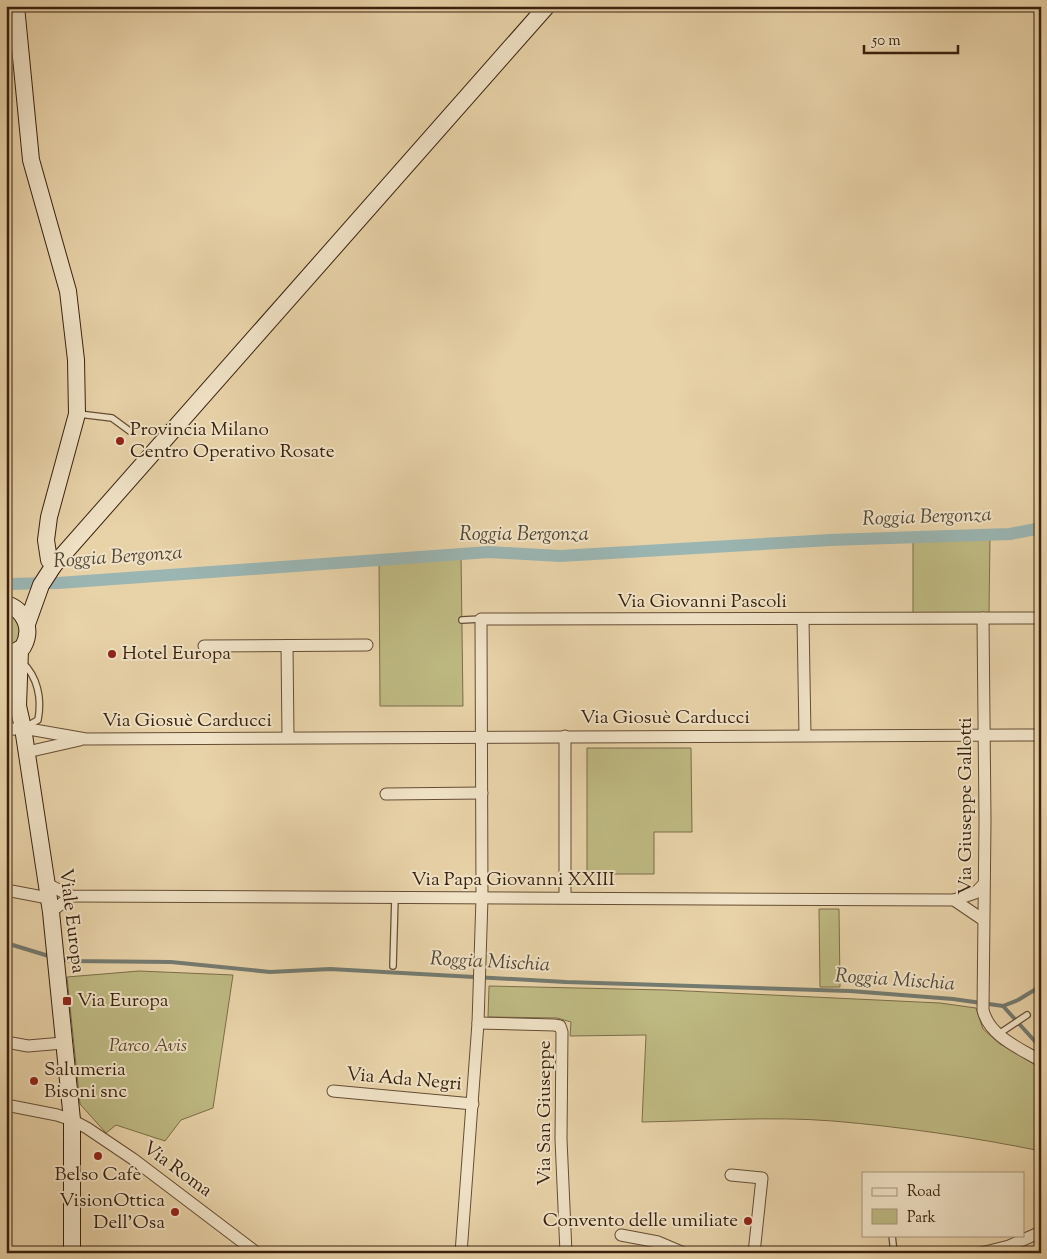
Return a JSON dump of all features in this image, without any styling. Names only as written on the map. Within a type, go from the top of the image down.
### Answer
[{"type":"street","points":[[16,6],[31,160],[38,188],[60,254],[68,291],[76,360],[77,414],[48,517],[46,540],[49,560],[54,565]]},
{"type":"street","points":[[7,604],[41,585],[54,565],[547,6]]},
{"type":"street","name":"Viale Europa","points":[[41,585],[27,624],[27,638],[15,656],[18,706],[27,752],[49,898],[72,1120],[72,1253]]},
{"type":"street","points":[[7,604],[20,611],[27,624]]},
{"type":"street","name":"Via Giuseppe Gallotti","points":[[982,618],[984,736],[982,994],[983,1010],[988,1024],[998,1034]]},
{"type":"street","name":"Via Giovanni Pascoli","points":[[481,619],[1041,618]]},
{"type":"street","points":[[481,619],[482,737]]},
{"type":"street","points":[[803,619],[805,735]]},
{"type":"street","points":[[204,646],[367,645]]},
{"type":"street","name":"Via Giosuè Carducci","points":[[287,646],[288,737]]},
{"type":"street","name":"Viale Europa","points":[[6,687],[18,706]]},
{"type":"street","points":[[6,730],[23,728]]},
{"type":"street","name":"Via Giosuè Carducci","points":[[23,728],[86,739],[1041,735]]},
{"type":"street","points":[[565,736],[565,897]]},
{"type":"street","name":"Via Ada Negri","points":[[461,1253],[473,1104],[480,978],[482,737]]},
{"type":"street","name":"Via Giosuè Carducci","points":[[27,752],[86,739]]},
{"type":"street","points":[[386,794],[482,793]]},
{"type":"street","points":[[954,900],[975,893],[983,885]]},
{"type":"street","points":[[6,890],[49,898],[72,896]]},
{"type":"street","points":[[49,898],[72,896]]},
{"type":"street","name":"Via Papa Giovanni XXIII","points":[[72,896],[954,900]]},
{"type":"street","points":[[954,900],[982,919]]},
{"type":"street","name":"Via San Giuseppe","points":[[478,1023],[560,1026],[562,1032],[561,1139],[566,1253]]},
{"type":"street","points":[[998,1034],[1041,1061]]},
{"type":"street","points":[[6,1042],[28,1046],[63,1044]]},
{"type":"street","name":"Via Ada Negri","points":[[333,1091],[473,1104]]},
{"type":"street","name":"Via Roma","points":[[6,1105],[72,1120],[127,1155],[245,1248],[257,1253]]},
{"type":"street","points":[[730,1175],[762,1178],[754,1253]]},
{"type":"street","points":[[981,1253],[1009,1246],[1041,1232]]},
{"type":"street","points":[[622,1235],[658,1242],[684,1253]]},
{"type":"lane","points":[[77,414],[112,418],[131,432]]},
{"type":"lane","points":[[462,620],[481,619]]},
{"type":"lane","points":[[15,656],[33,672],[40,708],[38,720],[23,728]]},
{"type":"lane","points":[[393,966],[395,898]]},
{"type":"lane","points":[[998,1034],[1027,1015]]},
{"type":"lane","points":[[892,1236],[894,1253]]},
{"type":"green space","points":[[990,536],[989,613],[913,613],[913,539]]},
{"type":"green space","points":[[461,555],[463,706],[380,706],[379,560]]},
{"type":"green space","points":[[6,611],[20,621],[19,641],[6,652]]},
{"type":"green space","points":[[587,748],[691,748],[692,832],[654,832],[654,874],[587,874]]},
{"type":"green space","points":[[819,909],[839,909],[840,987],[820,987]]},
{"type":"green space","name":"Parco Avis","points":[[139,971],[233,975],[213,1108],[181,1120],[165,1141],[116,1125],[106,1133],[80,1104],[67,977]]},
{"type":"green space","points":[[489,986],[666,990],[940,1003],[976,1008],[983,1029],[1000,1044],[1041,1065],[1041,1151],[937,1133],[833,1121],[761,1119],[642,1122],[646,1035],[570,1036],[571,1022],[557,1018],[488,1017]]},
{"type":"waterway","name":"Roggia Bergonza","points":[[6,584],[58,583],[489,552],[560,556],[830,540],[1010,534],[1041,528]]},
{"type":"waterway","name":"Roggia Mischia","points":[[6,943],[52,957]]},
{"type":"waterway","name":"Roggia Mischia","points":[[61,959],[72,961],[171,962],[270,972],[330,969],[566,982],[850,991],[953,999],[1003,1006],[1018,1000],[1041,986]]},
{"type":"waterway","points":[[1003,1006],[1041,1048]]},
{"type":"place","name":"Provincia Milano Centro Operativo Rosate","points":[[120,441]]},
{"type":"place","name":"Hotel Europa","points":[[112,654]]},
{"type":"place","name":"Via Europa","points":[[67,1001]]},
{"type":"place","name":"Salumeria Bisoni snc","points":[[34,1081]]},
{"type":"place","name":"Belso Cafè","points":[[98,1156]]},
{"type":"place","name":"VisionOttica Dell'Osa","points":[[175,1212]]},
{"type":"place","name":"Convento delle umiliate","points":[[748,1221]]}]
